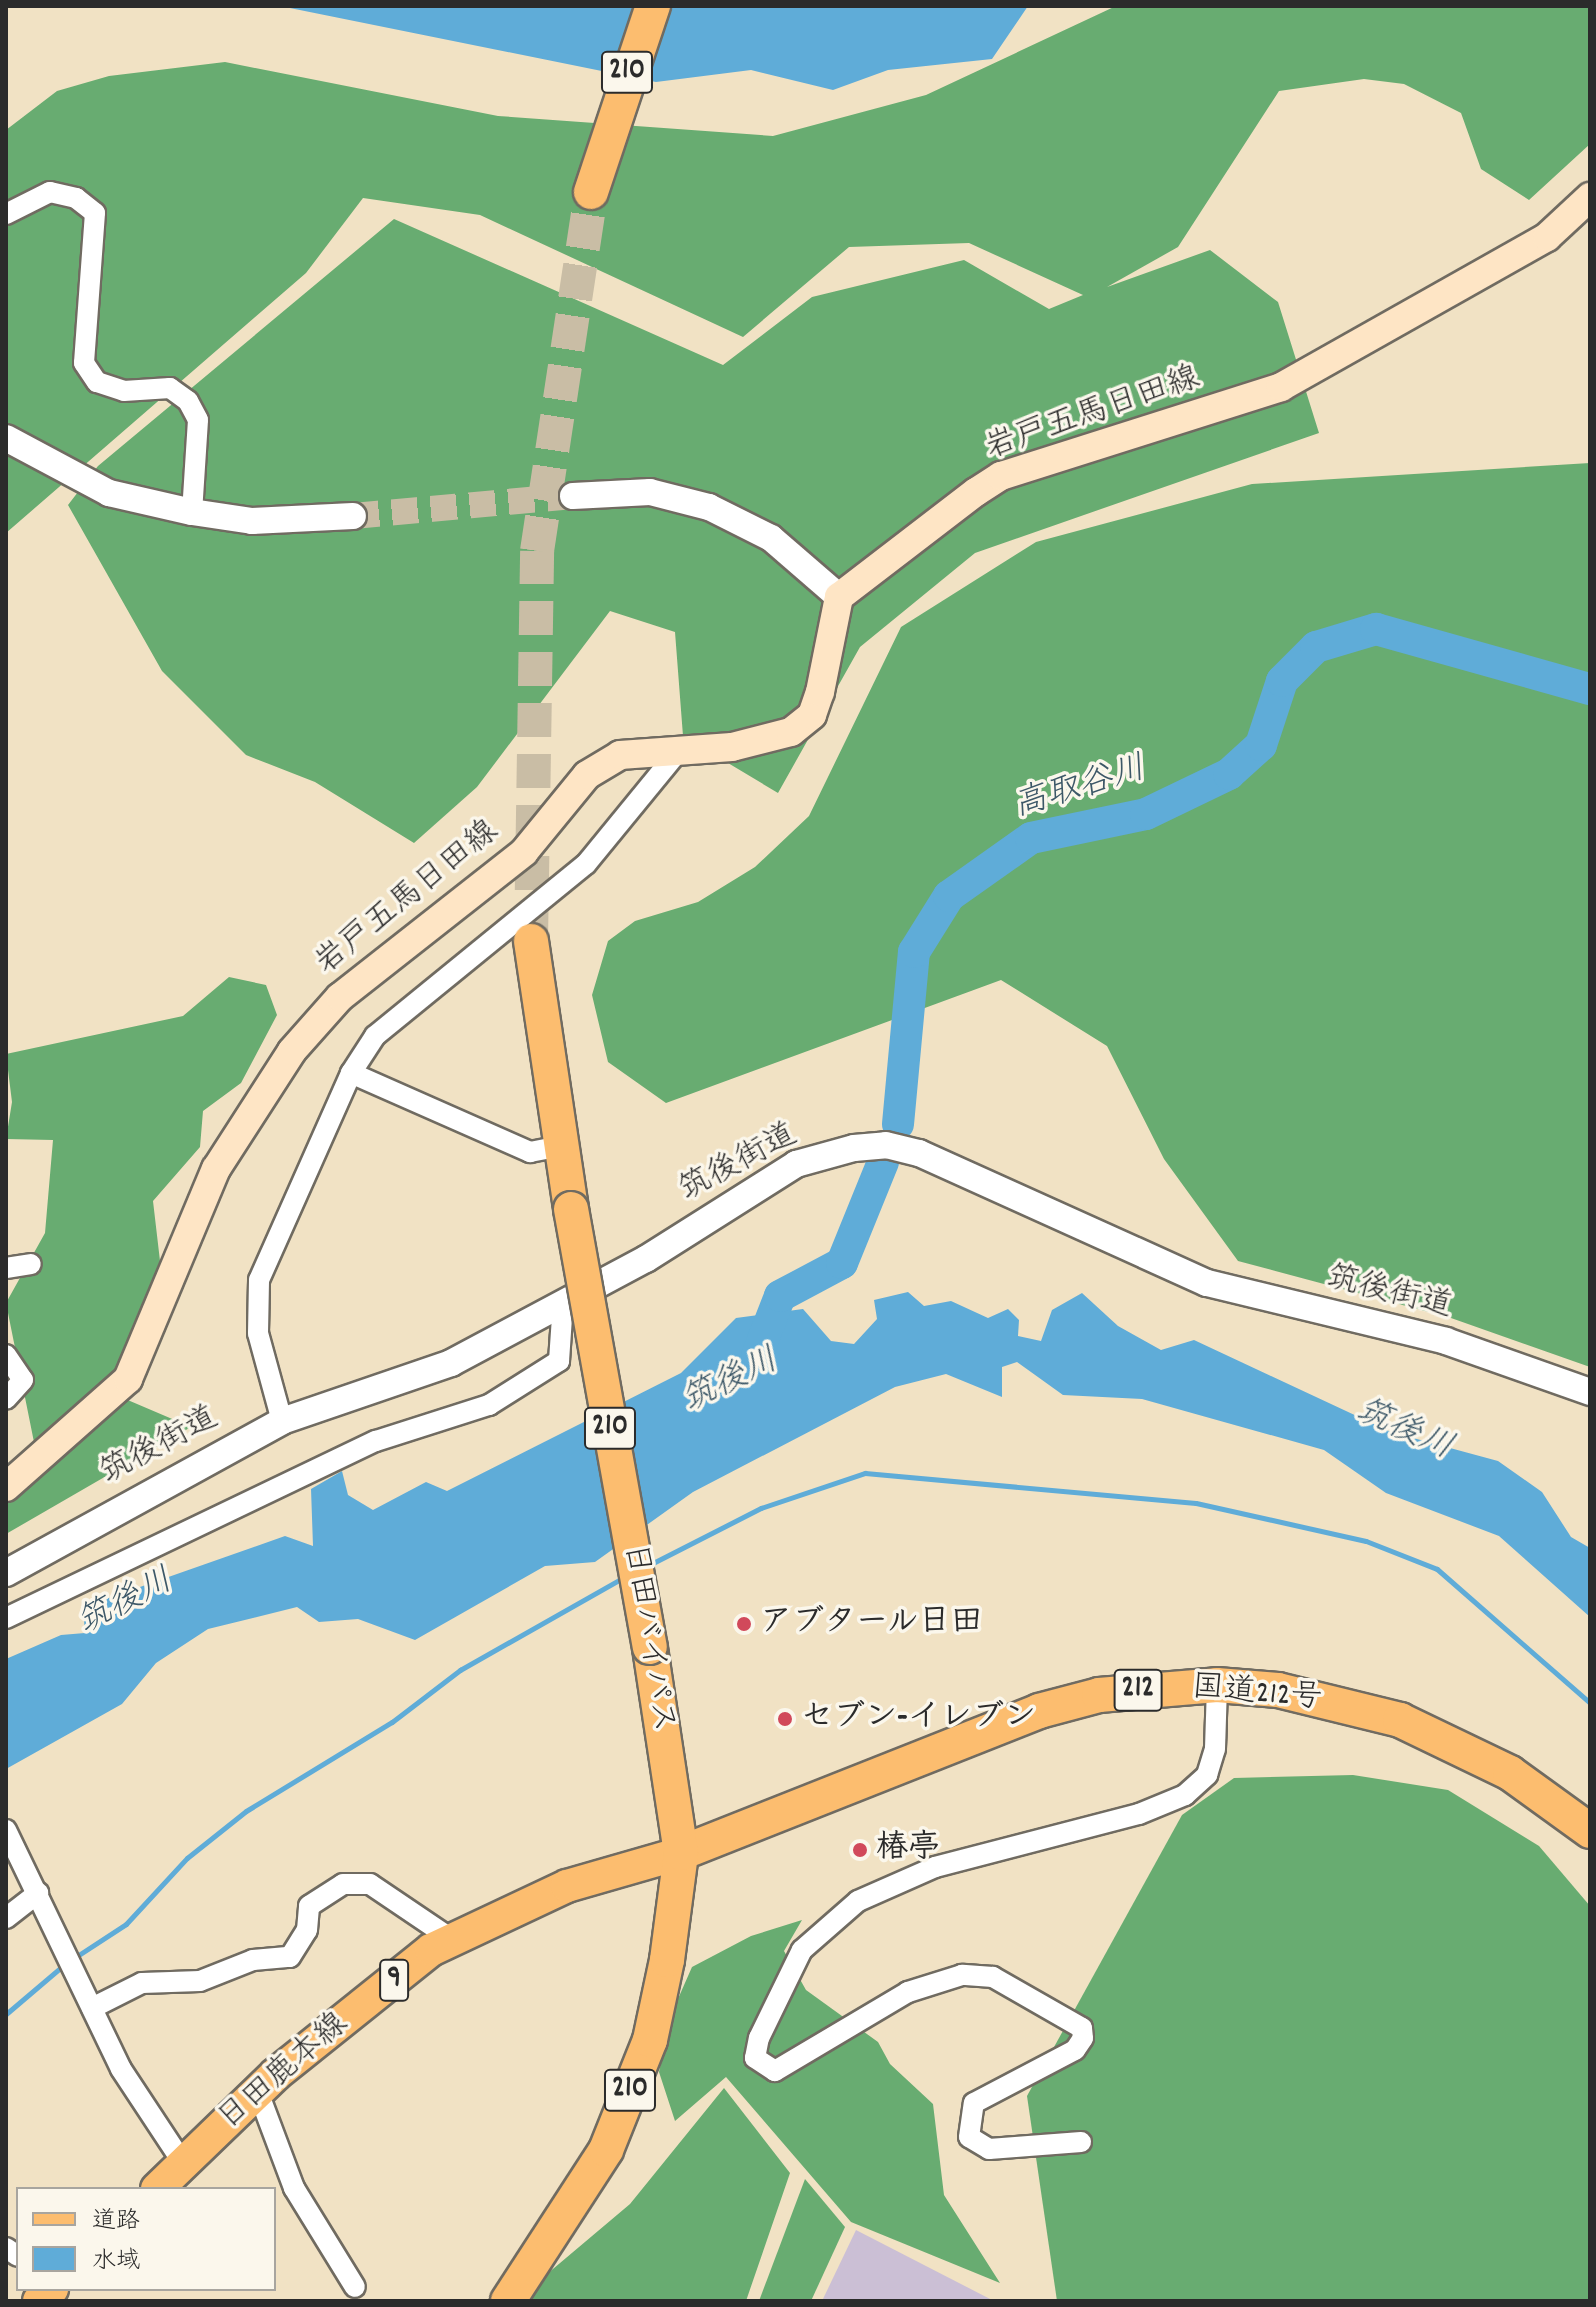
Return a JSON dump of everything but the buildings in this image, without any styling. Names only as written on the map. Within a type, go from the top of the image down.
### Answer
[{"type":"highway","name":"210","points":[[591,192],[605,140],[653,6]]},
{"type":"highway","name":"日田バイパス","points":[[508,2301],[606,2150],[650,2040],[681,1853],[650,1647],[560,1146],[531,941]]},
{"type":"highway","name":"国道212号","points":[[681,1853],[1039,1711],[1099,1695],[1217,1685],[1278,1690],[1400,1720],[1510,1773],[1590,1831]]},
{"type":"main road","name":"岩戸五馬日田線","points":[[6,1487],[128,1379],[216,1169],[292,1051],[340,997],[512,862],[587,775],[620,755],[676,754],[770,741],[812,715],[839,597],[1001,476],[1281,387],[1547,237],[1590,197]]},
{"type":"main road","name":"日田鹿本線","points":[[159,2187],[258,2092],[453,1940],[567,1886],[681,1853]]},
{"type":"street","points":[[6,214],[50,192],[76,198],[95,213],[84,363],[97,382],[124,391],[170,388],[188,401],[198,420],[192,512]]},
{"type":"street","points":[[6,438],[109,493],[192,512],[252,521],[353,516]]},
{"type":"street","points":[[573,496],[650,492],[709,507],[771,538],[839,597]]},
{"type":"street","points":[[282,1421],[258,1333],[259,1280],[351,1073],[375,1036],[586,864],[676,754]]},
{"type":"street","points":[[351,1073],[530,1152],[560,1146]]},
{"type":"street","name":"筑後街道","points":[[6,1573],[282,1421],[451,1363],[563,1303],[796,1164],[886,1145],[1008,1191],[1193,1278],[1446,1341],[1590,1392]]},
{"type":"street","points":[[6,1268],[31,1264]]},
{"type":"street","points":[[6,1618],[376,1441],[489,1405],[559,1361],[563,1303]]},
{"type":"street","points":[[6,1355],[23,1380],[6,1399]]},
{"type":"street","points":[[1081,2142],[989,2149],[969,2137],[974,2103],[1075,2050],[1083,2038],[1082,2028],[993,1977],[962,1975],[908,1992],[775,2071],[755,2058],[759,2038],[802,1950],[858,1901],[935,1867],[1139,1814],[1185,1795],[1207,1775],[1215,1749],[1217,1685]]},
{"type":"street","points":[[6,1830],[121,2069],[183,2163]]},
{"type":"street","points":[[92,2008],[142,1983],[200,1981],[253,1960],[290,1957],[307,1930],[309,1906],[343,1884],[370,1884],[453,1940]]},
{"type":"street","points":[[6,1918],[38,1893]]},
{"type":"street","points":[[258,2092],[294,2188],[355,2287]]},
{"type":"shaded area","points":[[856,2230],[994,2301],[822,2301]]},
{"type":"green space","points":[[1116,6],[1590,6],[1590,144],[1529,200],[1481,169],[1461,113],[1404,84],[1364,79],[1279,91],[1178,247],[1107,287],[1210,250],[1278,302],[1319,433],[975,553],[860,647],[778,793],[683,736],[675,632],[610,611],[477,787],[414,843],[315,782],[246,755],[162,671],[68,505],[98,466],[394,219],[723,365],[812,297],[964,260],[1049,309],[1083,295],[969,243],[849,247],[743,337],[480,215],[363,198],[306,273],[6,533],[6,130],[57,91],[109,76],[225,62],[498,116],[773,136],[926,95]]},
{"type":"green space","points":[[1590,463],[1590,1367],[1451,1318],[1238,1261],[1164,1159],[1107,1046],[1001,980],[666,1103],[608,1062],[592,995],[608,941],[635,921],[698,902],[755,867],[809,816],[901,627],[1036,542],[1252,484]]},
{"type":"green space","points":[[229,977],[266,985],[277,1015],[241,1083],[203,1111],[200,1147],[153,1201],[160,1261],[123,1398],[191,1427],[6,1534],[6,1494],[39,1467],[6,1303],[45,1233],[53,1140],[6,1139],[12,1102],[6,1054],[183,1016]]},
{"type":"green space","points":[[1353,1775],[1448,1790],[1539,1846],[1590,1906],[1590,2301],[1057,2301],[1027,2096],[1182,1815],[1234,1778]]},
{"type":"green space","points":[[802,1920],[784,1951],[806,1990],[878,2042],[890,2064],[933,2104],[944,2195],[1000,2283],[851,2222],[726,2077],[675,2121],[659,2072],[670,2017],[692,1967],[751,1936]]},
{"type":"green space","points":[[724,2088],[790,2173],[746,2301],[515,2301],[630,2204]]},
{"type":"green space","points":[[805,2179],[845,2227],[811,2301],[759,2301]]},
{"type":"water","points":[[280,6],[1028,6],[992,59],[888,70],[833,90],[751,70],[656,82]]},
{"type":"water","name":"筑後川","points":[[908,1292],[924,1306],[951,1301],[988,1318],[1008,1309],[1019,1320],[1018,1336],[1041,1341],[1052,1310],[1082,1293],[1118,1326],[1161,1350],[1194,1340],[1391,1432],[1498,1461],[1542,1492],[1571,1537],[1590,1548],[1590,1617],[1499,1536],[1386,1493],[1324,1450],[1142,1399],[1063,1395],[1017,1362],[1002,1367],[1002,1397],[946,1374],[895,1387],[693,1492],[595,1562],[545,1566],[415,1640],[358,1619],[319,1622],[297,1607],[208,1629],[156,1663],[122,1704],[6,1769],[6,1659],[61,1635],[85,1633],[83,1607],[285,1536],[313,1546],[311,1489],[342,1471],[348,1495],[373,1510],[426,1482],[447,1491],[681,1373],[736,1318],[803,1309],[831,1341],[854,1344],[877,1319],[874,1300]]},
{"type":"waterway","name":"高取谷川","points":[[898,1124],[914,952],[949,896],[1031,838],[1146,814],[1229,774],[1261,745],[1282,681],[1316,647],[1376,629],[1590,689]]},
{"type":"waterway","name":"高取谷川","points":[[757,1355],[780,1296],[842,1263],[883,1162]]},
{"type":"waterway","points":[[649,1565],[761,1508],[865,1473],[1196,1503],[1366,1541],[1437,1569],[1590,1703]]},
{"type":"waterway","points":[[74,1958],[126,1924],[187,1858],[246,1811],[392,1722],[460,1670],[626,1576]]},
{"type":"waterway","points":[[6,2014],[66,1963]]},
{"type":"tunnel","points":[[531,941],[537,551],[591,192]]},
{"type":"tunnel","points":[[353,516],[573,496]]},
{"type":"place","name":"アブタール日田","points":[[744,1624]]},
{"type":"place","name":"セブン-イレブン","points":[[785,1719]]},
{"type":"place","name":"椿亭","points":[[860,1850]]}]
